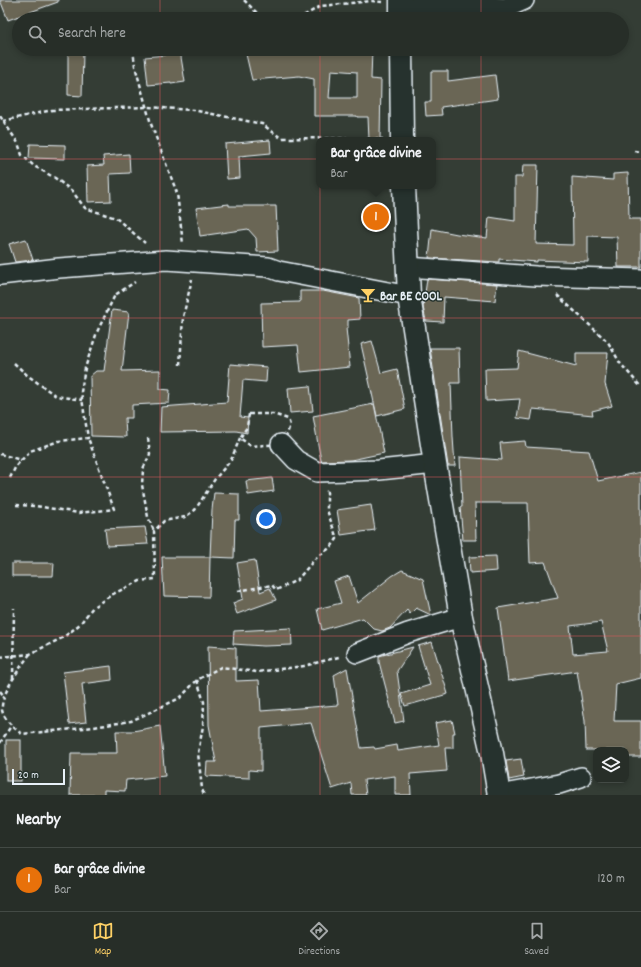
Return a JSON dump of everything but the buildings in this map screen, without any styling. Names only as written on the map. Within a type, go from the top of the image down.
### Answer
[{"type":"main road","points":[[401,56],[402,137]]},
{"type":"main road","points":[[404,189],[409,296],[435,464],[461,617],[492,753],[499,795]]},
{"type":"street","points":[[401,7],[506,8],[524,0]]},
{"type":"street","points":[[0,275],[59,268],[182,261],[268,267],[279,271],[409,296]]},
{"type":"street","points":[[407,267],[536,276],[641,279]]},
{"type":"street","points":[[281,444],[296,460],[317,472],[379,470],[435,464]]},
{"type":"street","points":[[357,653],[408,633],[461,617]]},
{"type":"street","points":[[499,795],[559,784],[581,777]]},
{"type":"path","points":[[244,0],[256,12]]},
{"type":"path","points":[[310,12],[321,6],[371,0],[401,7]]},
{"type":"path","points":[[134,56],[135,66],[151,124],[177,192],[183,243],[182,261],[188,294],[183,317],[180,365]]},
{"type":"path","points":[[3,121],[52,110],[147,107],[194,110],[262,124],[281,138],[316,138]]},
{"type":"path","points":[[0,116],[18,143],[22,155],[34,166],[72,190],[84,208],[116,218],[182,261]]},
{"type":"path","points":[[634,151],[641,152]]},
{"type":"path","points":[[536,276],[608,342],[620,363],[641,387]]},
{"type":"path","points":[[16,505],[36,506],[79,513],[114,509],[88,438],[81,392],[85,368],[97,332],[115,295],[140,278]]},
{"type":"path","points":[[14,363],[27,376],[56,396],[82,400]]},
{"type":"path","points":[[154,531],[164,521],[185,517],[195,510],[215,479],[231,460],[240,438],[247,427],[248,414],[273,414],[288,419],[290,425],[281,444],[251,446],[240,438]]},
{"type":"path","points":[[10,478],[16,466],[30,451],[59,441],[88,438]]},
{"type":"path","points":[[0,657],[30,654],[64,637],[80,624],[93,607],[113,594],[140,581],[155,579],[154,531],[148,517],[142,486],[143,469],[150,454],[148,438]]},
{"type":"path","points":[[0,454],[22,460]]},
{"type":"path","points":[[238,591],[272,585],[276,590],[297,580],[315,559],[331,547],[337,539],[327,510],[326,487],[332,471]]},
{"type":"path","points":[[13,680],[14,608]]},
{"type":"path","points":[[30,654],[4,696],[2,711],[11,726],[22,734],[94,727],[131,721],[180,698],[197,680],[221,667],[257,672],[304,666],[357,653]]},
{"type":"path","points":[[197,680],[204,702],[203,726],[198,753],[204,795]]},
{"type":"path","points":[[0,691],[4,696]]},
{"type":"path","points":[[0,744],[11,726]]},
{"type":"place","name":"Bar grâce divine","points":[[376,217]]},
{"type":"place","name":"Bar BE COOL","points":[[368,295]]}]
